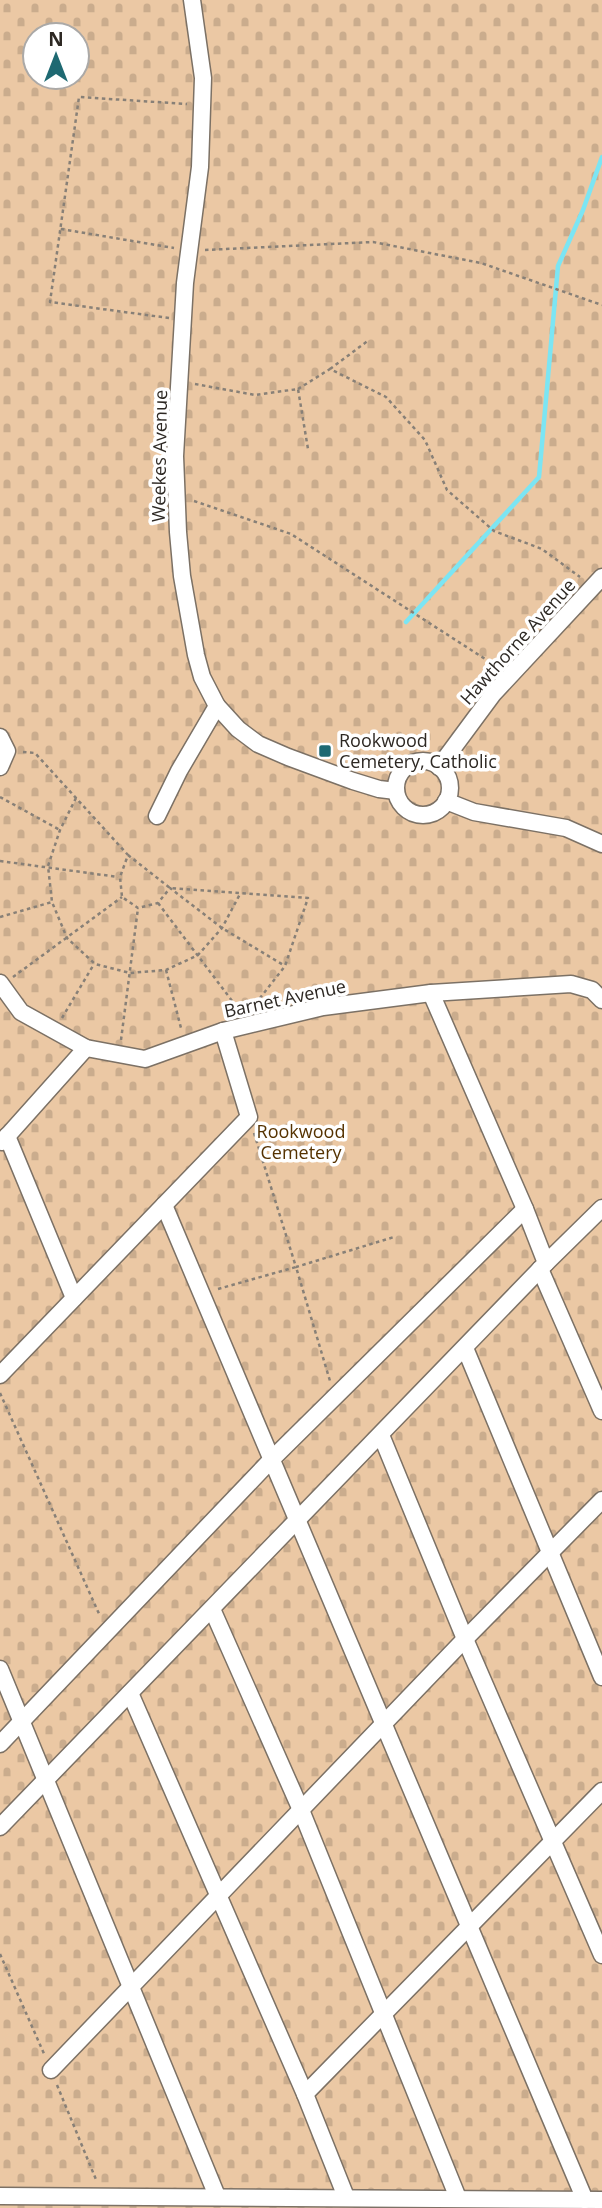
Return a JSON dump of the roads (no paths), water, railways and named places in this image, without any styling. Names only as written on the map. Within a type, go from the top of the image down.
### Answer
[{"type":"street","name":"Weekes Avenue","points":[[192,0],[203,78],[200,167],[189,250],[175,456],[181,565],[202,677],[217,706],[239,729],[268,749],[366,785],[396,791]]},
{"type":"street","name":"Hawthorne Avenue","points":[[439,767],[493,694],[597,582]]},
{"type":"street","points":[[157,816],[179,771],[217,706]]},
{"type":"street","points":[[0,767],[4,744]]},
{"type":"street","points":[[419,762],[439,767],[449,783],[446,802],[431,814],[411,813],[401,804],[396,791],[398,778],[407,767],[419,762]]},
{"type":"street","points":[[446,802],[474,812],[566,828],[602,844]]},
{"type":"street","name":"Barnet Avenue","points":[[1,984],[21,1012],[86,1048],[145,1059],[223,1031],[323,1007],[430,993],[571,984],[592,990],[602,1000]]},
{"type":"street","points":[[430,993],[525,1209],[543,1266],[602,1411]]},
{"type":"street","points":[[0,1376],[249,1117],[223,1031]]},
{"type":"street","points":[[74,1298],[4,1140],[86,1048]]},
{"type":"street","points":[[164,1205],[584,2200]]},
{"type":"street","points":[[0,1827],[602,1208]]},
{"type":"street","points":[[0,1744],[271,1460],[525,1209]]},
{"type":"street","points":[[465,1348],[602,1677]]},
{"type":"street","points":[[381,1434],[465,1639],[602,1955]]},
{"type":"street","points":[[51,2070],[602,1500]]},
{"type":"street","points":[[212,1609],[301,1810],[458,2198]]},
{"type":"street","points":[[0,1669],[218,2196]]},
{"type":"street","points":[[130,1693],[305,2094],[346,2197]]},
{"type":"street","points":[[305,2094],[602,1791]]},
{"type":"street","points":[[0,2196],[105,2203],[218,2196],[321,2202],[346,2197],[602,2200]]},
{"type":"waterway","points":[[406,622],[539,477],[558,266],[583,210],[602,157]]},
{"type":"place","name":"Rookwood Cemetery, Catholic","points":[[325,751]]},
{"type":"park label","name":"Rookwood Cemetery","points":[[301,1142]]}]
